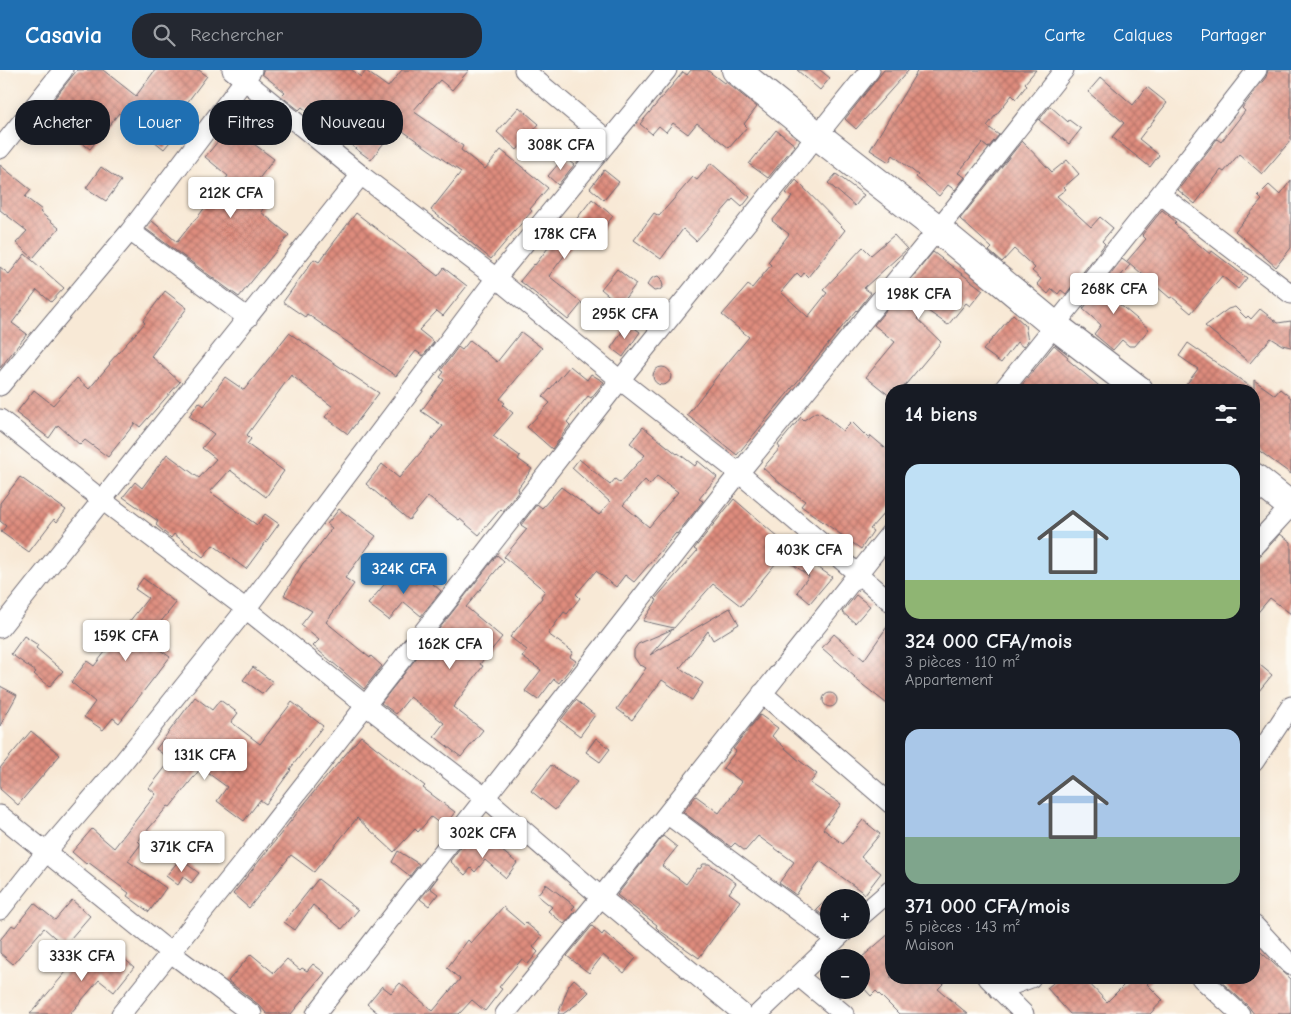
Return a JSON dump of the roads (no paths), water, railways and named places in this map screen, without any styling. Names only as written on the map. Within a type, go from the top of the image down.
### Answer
[{"type":"highway","points":[[736,70],[938,229],[1054,325],[1131,384]]},
{"type":"highway","points":[[1260,482],[1291,506]]},
{"type":"street","points":[[0,149],[63,70]]},
{"type":"street","points":[[524,70],[609,141]]},
{"type":"street","points":[[0,910],[46,852],[124,761],[246,609],[496,278],[667,70]]},
{"type":"street","points":[[121,1014],[171,953],[620,380],[870,70]]},
{"type":"street","points":[[316,1014],[739,473],[938,229],[1064,70]]},
{"type":"street","points":[[1008,384],[1257,70]]},
{"type":"street","points":[[0,386],[130,232],[243,73],[361,175],[496,278],[620,380],[739,473],[885,597]]},
{"type":"street","points":[[2,622],[102,500],[361,175]]},
{"type":"street","points":[[1160,194],[1288,285]]},
{"type":"street","points":[[130,232],[248,318]]},
{"type":"street","points":[[0,419],[486,798],[601,897],[743,1014]]},
{"type":"street","points":[[1260,540],[1291,506]]},
{"type":"street","points":[[506,1014],[885,540]]},
{"type":"street","points":[[762,693],[885,799]]},
{"type":"street","points":[[1260,753],[1291,706]]},
{"type":"street","points":[[0,814],[171,953],[252,1014]]},
{"type":"street","points":[[667,814],[820,920]]},
{"type":"street","points":[[870,908],[885,895]]},
{"type":"street","points":[[1260,932],[1291,966]]},
{"type":"street","points":[[758,1014],[836,939]]},
{"type":"street","points":[[798,976],[844,1014]]},
{"type":"street","points":[[993,984],[1024,1014]]},
{"type":"street","points":[[1208,984],[1240,1014]]}]
